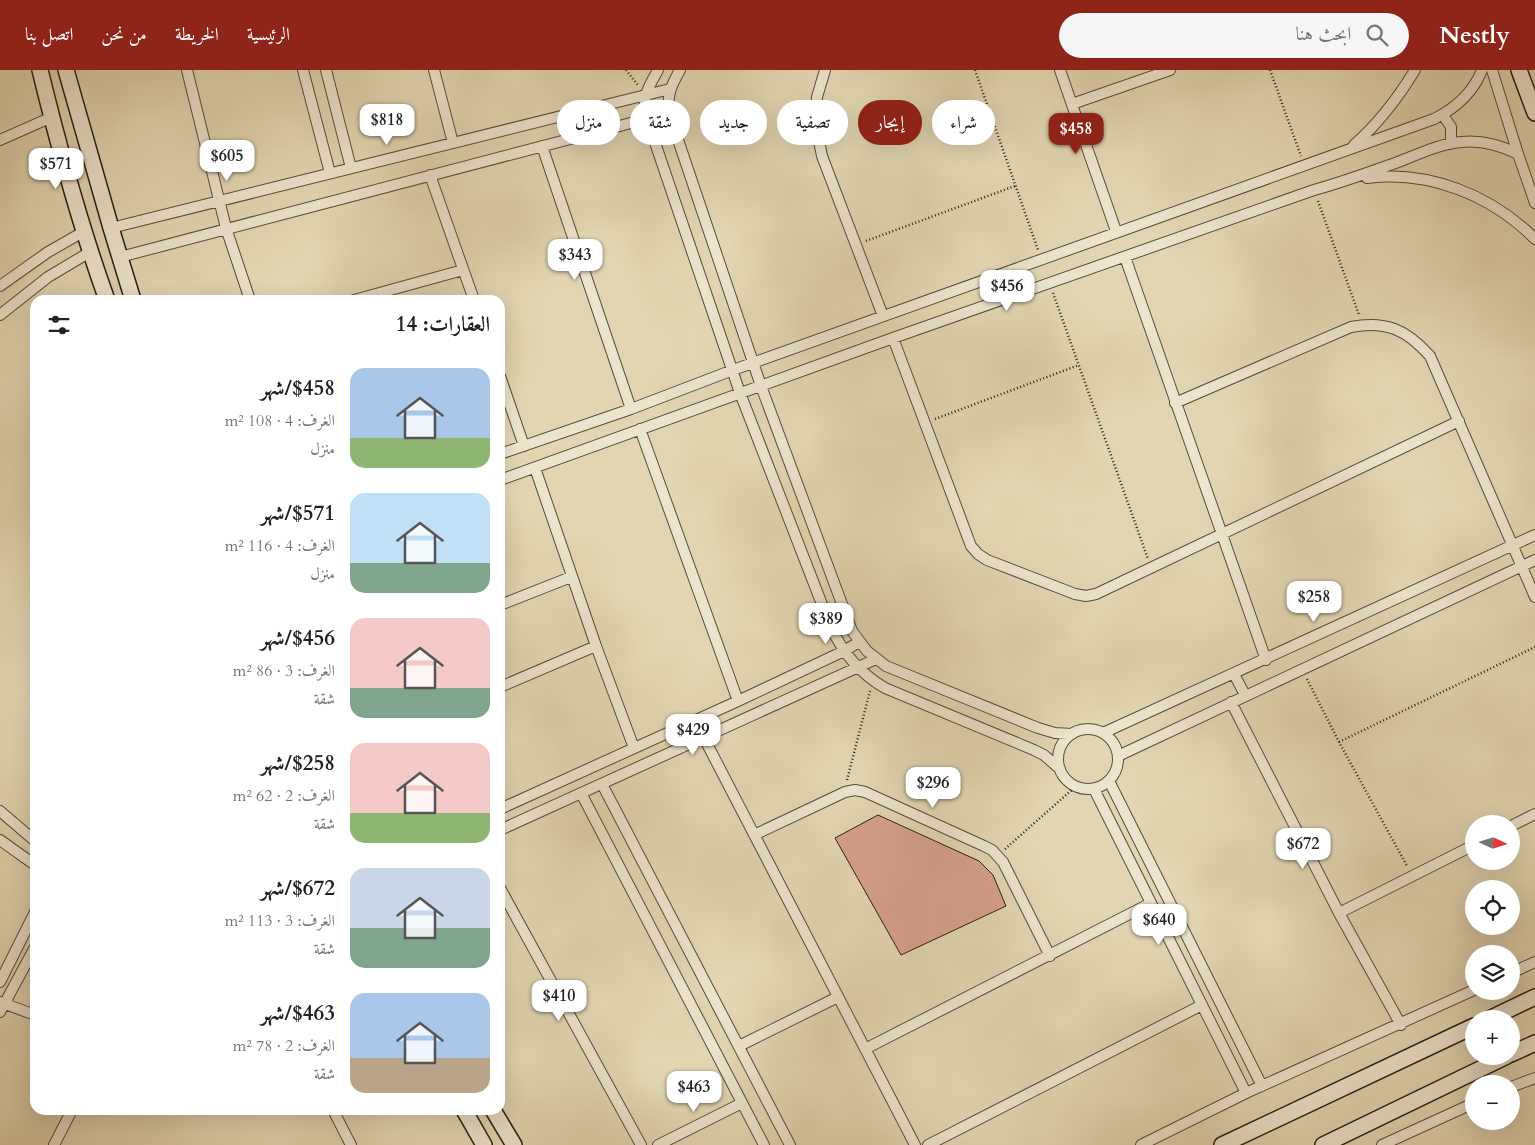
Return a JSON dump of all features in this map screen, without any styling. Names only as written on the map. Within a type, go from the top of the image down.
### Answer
[{"type":"street","points":[[40,70],[63,160],[90,252],[105,295]]},
{"type":"street","points":[[66,70],[111,228],[132,295]]},
{"type":"street","points":[[187,70],[226,228],[248,295]]},
{"type":"street","points":[[303,70],[330,173]]},
{"type":"street","points":[[326,70],[352,168]]},
{"type":"street","points":[[434,70],[453,143]]},
{"type":"street","points":[[645,100],[645,95],[658,70]]},
{"type":"street","points":[[670,100],[670,89],[680,70]]},
{"type":"street","points":[[825,70],[817,96],[816,126],[822,156],[883,316]]},
{"type":"street","points":[[1060,70],[1116,231]]},
{"type":"street","points":[[1072,104],[1170,70]]},
{"type":"street","points":[[1349,149],[1365,135],[1393,104],[1415,70]]},
{"type":"street","points":[[505,452],[632,409],[733,370],[1041,260],[1116,231],[1443,115],[1465,98],[1473,88],[1482,70]]},
{"type":"street","points":[[1492,70],[1535,203]]},
{"type":"street","points":[[1520,70],[1535,113]]},
{"type":"street","points":[[111,228],[670,89]]},
{"type":"street","points":[[1443,115],[1450,127],[1451,144]]},
{"type":"street","points":[[53,124],[61,131],[72,127],[79,118]]},
{"type":"street","points":[[120,257],[630,123]]},
{"type":"street","points":[[0,140],[53,124]]},
{"type":"street","points":[[505,478],[893,338],[1314,190],[1351,180],[1451,144],[1462,142],[1485,143],[1518,154]]},
{"type":"street","points":[[656,145],[740,393],[830,625],[844,651],[857,667],[873,681],[885,688],[1044,755],[1060,769],[1068,782],[1075,786],[1088,790],[1102,786],[1109,781],[1116,769],[1118,756],[1115,745],[1103,733],[1087,729],[1072,734],[1066,739],[1059,753],[1060,769]]},
{"type":"street","points":[[681,145],[761,386],[847,620],[858,642],[876,659],[897,671],[1038,728],[1055,733],[1072,734]]},
{"type":"street","points":[[542,146],[632,409]]},
{"type":"street","points":[[63,160],[73,154],[89,152]]},
{"type":"street","points":[[430,175],[472,295]]},
{"type":"street","points":[[1351,180],[1377,176],[1404,177],[1430,180],[1456,188],[1480,198],[1503,212],[1535,240]]},
{"type":"street","points":[[0,286],[48,252],[84,232]]},
{"type":"street","points":[[0,315],[48,277],[90,252]]},
{"type":"street","points":[[1125,257],[1266,660]]},
{"type":"street","points":[[372,295],[463,270]]},
{"type":"street","points":[[1175,402],[1351,327],[1382,325],[1401,330],[1417,341],[1430,356],[1535,596]]},
{"type":"street","points":[[893,338],[971,546],[987,560],[1075,594],[1086,596],[1096,594],[1459,421]]},
{"type":"street","points":[[505,391],[524,446]]},
{"type":"street","points":[[640,429],[738,701]]},
{"type":"street","points":[[535,468],[571,577],[634,748]]},
{"type":"street","points":[[1103,733],[1266,660],[1535,535]]},
{"type":"street","points":[[1118,756],[1535,560]]},
{"type":"street","points":[[505,603],[571,577]]},
{"type":"street","points":[[505,808],[738,701],[844,651],[858,642]]},
{"type":"street","points":[[505,685],[596,646]]},
{"type":"street","points":[[505,828],[876,659]]},
{"type":"street","points":[[1234,674],[1245,696]]},
{"type":"street","points":[[1231,702],[1339,913],[1401,1024]]},
{"type":"street","points":[[704,738],[915,1145]]},
{"type":"street","points":[[1109,781],[1262,1086]]},
{"type":"street","points":[[602,784],[790,1145]]},
{"type":"street","points":[[1094,789],[1246,1093]]},
{"type":"street","points":[[754,835],[845,792],[855,790],[864,792],[984,846],[998,855],[1050,956]]},
{"type":"street","points":[[581,794],[764,1145]]},
{"type":"street","points":[[0,811],[30,837]]},
{"type":"street","points":[[1520,822],[1535,814]]},
{"type":"street","points":[[0,840],[30,861]]},
{"type":"street","points":[[1339,913],[1465,850]]},
{"type":"street","points":[[505,897],[641,1145]]},
{"type":"street","points":[[865,1049],[1151,903]]},
{"type":"street","points":[[0,982],[30,922]]},
{"type":"street","points":[[30,956],[1,1006],[30,1014]]},
{"type":"street","points":[[1520,969],[1535,962]]},
{"type":"street","points":[[1141,1145],[1246,1093],[1465,994]]},
{"type":"street","points":[[739,1046],[838,996]]},
{"type":"street","points":[[1508,1010],[1535,997]]},
{"type":"street","points":[[928,1145],[1202,1005]]},
{"type":"street","points":[[1222,1145],[1465,1030]]},
{"type":"street","points":[[1520,1050],[1535,1043]]},
{"type":"street","points":[[1323,1145],[1488,1065]]},
{"type":"street","points":[[1520,1084],[1535,1078]]},
{"type":"street","points":[[658,1145],[742,1102]]},
{"type":"street","points":[[1382,1145],[1465,1107]]},
{"type":"street","points":[[54,1145],[69,1115]]},
{"type":"street","points":[[336,1115],[351,1145]]},
{"type":"street","points":[[467,1115],[484,1145]]},
{"type":"street","points":[[496,1115],[514,1145]]},
{"type":"path","points":[[626,70],[645,95]]},
{"type":"path","points":[[975,70],[1041,260]]},
{"type":"path","points":[[856,245],[1015,186]]},
{"type":"path","points":[[1050,284],[1151,568]]},
{"type":"path","points":[[924,423],[1078,365]]},
{"type":"path","points":[[1339,742],[1535,647]]},
{"type":"path","points":[[1302,669],[1339,742],[1413,876]]},
{"type":"path","points":[[845,792],[873,681]]},
{"type":"path","points":[[998,855],[1075,786]]},
{"type":"building","points":[[878,815],[979,861],[993,875],[1006,906],[901,955],[835,838]]}]
